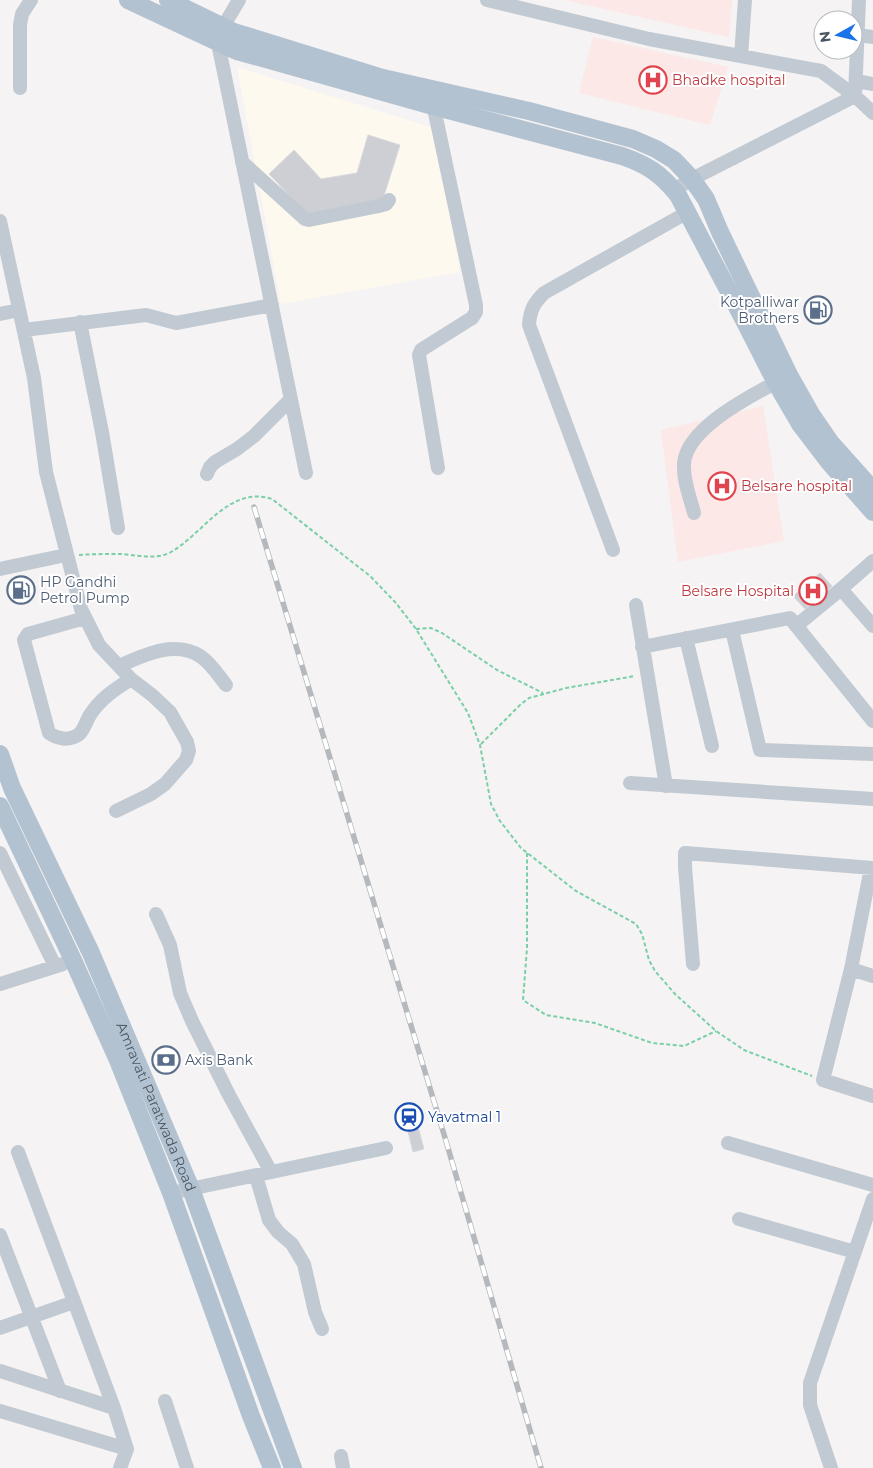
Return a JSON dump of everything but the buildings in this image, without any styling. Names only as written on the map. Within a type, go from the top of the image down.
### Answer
[{"type":"main road","points":[[128,0],[221,35],[234,32],[383,78],[634,139],[674,160],[692,179],[706,199],[800,424],[828,462],[873,512]]},
{"type":"main road","points":[[168,0],[221,35],[237,51],[622,156],[644,164],[656,172],[669,183],[688,212],[782,379],[811,414],[831,443],[873,490]]},
{"type":"main road","name":"Amravati Paratwada Road","points":[[0,754],[12,788],[91,953],[191,1189],[293,1468]]},
{"type":"main road","name":"Amravati Paratwada Road","points":[[0,806],[74,960],[117,1058],[171,1193],[251,1416],[272,1468]]},
{"type":"street","points":[[20,88],[20,25],[22,14],[31,0]]},
{"type":"street","points":[[239,0],[221,35],[242,162],[306,473]]},
{"type":"street","points":[[487,0],[523,4],[649,39],[821,71],[855,96],[873,113]]},
{"type":"street","points":[[741,56],[745,0]]},
{"type":"street","points":[[855,96],[857,60]]},
{"type":"street","points":[[856,81],[873,84]]},
{"type":"street","points":[[430,88],[476,306],[476,312],[472,318],[421,350],[419,355],[438,468]]},
{"type":"street","points":[[674,190],[855,96]]},
{"type":"street","points":[[242,162],[304,219],[309,220],[379,206],[386,204],[389,200]]},
{"type":"street","points":[[613,550],[529,325],[530,314],[534,302],[544,293],[688,212]]},
{"type":"street","points":[[0,221],[34,378],[46,472],[81,609],[99,645],[131,679],[152,694],[170,712],[187,742],[189,751],[186,760],[165,784],[151,794],[116,812]]},
{"type":"street","points":[[24,330],[146,315],[176,323],[272,305]]},
{"type":"street","points":[[0,314],[19,310]]},
{"type":"street","points":[[80,322],[102,432],[118,528]]},
{"type":"street","points":[[694,513],[684,478],[684,462],[690,446],[711,421],[782,379]]},
{"type":"street","points":[[207,474],[215,462],[254,436],[291,399]]},
{"type":"street","points":[[0,569],[66,555]]},
{"type":"street","points":[[796,626],[841,590],[873,561]]},
{"type":"street","points":[[841,590],[873,626]]},
{"type":"street","points":[[636,605],[666,786]]},
{"type":"street","points":[[85,618],[28,634],[24,640],[49,733],[60,739],[79,735],[90,714],[101,702],[114,689],[131,679]]},
{"type":"street","points":[[642,647],[790,618],[873,721]]},
{"type":"street","points":[[732,630],[760,750],[873,754]]},
{"type":"street","points":[[686,638],[712,746]]},
{"type":"street","points":[[119,666],[151,652],[167,649],[184,649],[200,656],[213,668],[226,685]]},
{"type":"street","points":[[630,783],[873,799]]},
{"type":"street","points":[[0,853],[55,966]]},
{"type":"street","points":[[693,964],[685,853],[872,868],[852,969],[824,1080],[873,1096]]},
{"type":"street","points":[[156,914],[170,945],[180,993],[192,1021],[229,1095],[271,1172]]},
{"type":"street","points":[[0,984],[74,960]]},
{"type":"street","points":[[852,969],[873,976]]},
{"type":"street","points":[[728,1143],[873,1185]]},
{"type":"street","points":[[171,1193],[386,1148]]},
{"type":"street","points":[[18,1152],[114,1408],[127,1449],[120,1468]]},
{"type":"street","points":[[256,1176],[269,1220],[278,1232],[292,1244],[304,1264],[315,1312],[322,1329]]},
{"type":"street","points":[[831,1468],[810,1405],[810,1383],[873,1199]]},
{"type":"street","points":[[739,1218],[855,1252]]},
{"type":"street","points":[[0,1235],[60,1391]]},
{"type":"street","points":[[0,1328],[74,1302]]},
{"type":"street","points":[[0,1371],[114,1408]]},
{"type":"street","points":[[165,1401],[187,1468]]},
{"type":"street","points":[[0,1411],[127,1449]]},
{"type":"path","points":[[66,555],[119,554],[162,556],[182,545],[228,505],[255,497],[264,497],[272,500],[370,576],[396,603],[416,629],[468,713],[480,745],[492,804],[510,836],[528,853],[576,891],[636,924],[642,934],[649,960],[655,972],[675,994],[716,1031],[744,1050],[824,1080]]},
{"type":"path","points":[[416,629],[431,628],[442,633],[497,670],[543,693]]},
{"type":"path","points":[[480,745],[529,698],[543,693],[647,674]]},
{"type":"path","points":[[528,853],[527,948],[523,1000],[546,1014],[595,1023],[652,1042],[684,1046],[716,1031]]},
{"type":"shaded area","points":[[564,0],[732,0],[729,37]]},
{"type":"shaded area","name":"Bhadke hospital","points":[[593,37],[728,67],[710,125],[579,93]]},
{"type":"shaded area","points":[[237,67],[434,128],[460,272],[281,304]]},
{"type":"shaded area","name":"Belsare hospital","points":[[763,406],[784,541],[678,562],[661,430]]},
{"type":"railway","points":[[254,507],[446,1141],[541,1468]]},
{"type":"place","name":"Bhadke hospital","points":[[653,80]]},
{"type":"place","name":"Kotpalliwar Brothers","points":[[818,310]]},
{"type":"place","name":"Belsare hospital","points":[[722,486]]},
{"type":"place","name":"HP Gandhi Petrol Pump","points":[[21,590]]},
{"type":"place","name":"Belsare Hospital","points":[[813,591]]},
{"type":"place","name":"Axis Bank","points":[[166,1060]]},
{"type":"place","name":"Yavatmal 1","points":[[409,1117]]}]
